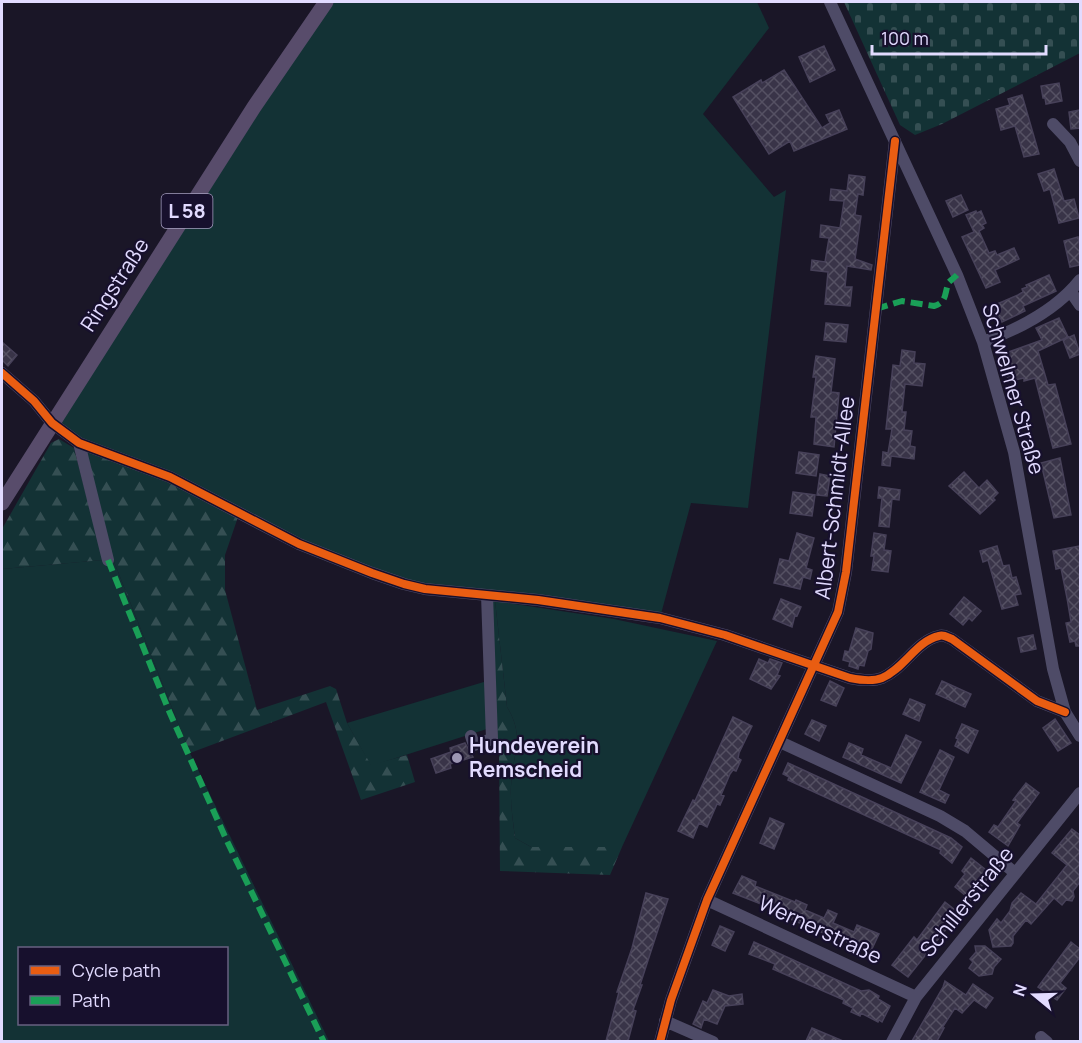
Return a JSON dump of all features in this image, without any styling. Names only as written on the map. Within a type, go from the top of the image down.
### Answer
[{"type":"main road","name":"Ringstraße","points":[[2,503],[254,107],[326,2]]},
{"type":"street","name":"Schwelmer Straße","points":[[830,2],[957,275],[983,342],[1014,452],[1053,669],[1065,712],[1080,736]]},
{"type":"street","points":[[1053,124],[1070,142],[1080,161]]},
{"type":"street","name":"Albert-Schmidt-Allee","points":[[660,1041],[690,943],[707,900],[838,612],[846,572],[895,141]]},
{"type":"street","points":[[983,342],[1013,331],[1071,292],[1080,280]]},
{"type":"street","points":[[1071,292],[1080,305]]},
{"type":"street","points":[[2,373],[34,401],[52,423],[79,443],[170,477],[299,544],[404,584],[425,589],[538,600],[660,618],[725,635],[862,681],[882,678],[891,673],[924,643],[943,635],[952,639],[1037,701],[1065,712]]},
{"type":"street","points":[[79,443],[108,560]]},
{"type":"street","points":[[471,736],[474,745],[492,739],[487,595]]},
{"type":"street","points":[[780,742],[940,816],[965,831],[1015,873]]},
{"type":"street","name":"Schillerstraße","points":[[892,1041],[916,997],[1080,793]]},
{"type":"street","name":"Wernerstraße","points":[[707,900],[916,997]]},
{"type":"street","points":[[665,1021],[712,1041]]},
{"type":"green space","points":[[334,2],[757,2],[769,28],[703,114],[774,197],[786,190],[748,508],[691,503],[661,614],[412,582],[318,547],[79,439],[61,422],[302,45]]},
{"type":"green space","points":[[844,2],[1080,2],[1080,53],[942,124],[915,135],[900,125]]},
{"type":"green space","points":[[59,439],[74,448],[103,560],[2,569],[2,529],[51,443]]},
{"type":"green space","points":[[83,448],[149,473],[238,517],[225,555],[225,590],[257,710],[330,686],[336,689],[347,723],[371,765],[407,755],[415,782],[361,800],[326,702],[190,753],[113,559]]},
{"type":"green space","points":[[113,559],[190,753],[329,1041],[2,1042],[2,569]]},
{"type":"green space","points":[[495,601],[614,619],[717,641],[622,847],[531,847],[515,838],[511,792],[517,737],[513,718],[507,707]]},
{"type":"green space","points":[[495,601],[507,707],[513,718],[517,737],[511,792],[515,838],[531,847],[622,847],[610,875],[500,871],[499,752],[490,728],[483,603]]},
{"type":"green space","points":[[487,681],[490,728],[371,766],[347,723]]},
{"type":"building","points":[[824,46],[835,70],[810,82],[799,57]]},
{"type":"building","points":[[784,70],[822,128],[830,123],[826,115],[839,110],[847,129],[794,151],[790,141],[769,154],[733,97],[761,80],[762,83]]},
{"type":"building","points":[[1059,83],[1062,101],[1046,104],[1041,86]]},
{"type":"building","points":[[1022,95],[1039,154],[1024,157],[1015,126],[1001,130],[996,109],[1010,105],[1008,99]]},
{"type":"building","points":[[1080,110],[1080,128],[1071,129],[1069,112]]},
{"type":"building","points":[[1054,169],[1064,201],[1074,199],[1079,218],[1059,223],[1050,189],[1044,191],[1038,174]]},
{"type":"building","points":[[849,175],[865,177],[863,195],[858,194],[855,215],[861,216],[855,259],[872,265],[871,270],[847,266],[845,287],[852,287],[850,306],[825,304],[828,272],[811,270],[812,260],[825,262],[829,238],[820,237],[821,225],[840,228],[844,201],[830,200],[831,189],[847,191]]},
{"type":"building","points":[[961,195],[968,210],[953,217],[946,201]]},
{"type":"building","points":[[976,211],[977,213],[981,211],[986,223],[979,231],[989,253],[995,251],[997,255],[1014,248],[1019,259],[995,270],[1000,282],[986,288],[962,237],[974,232],[966,215]]},
{"type":"building","points":[[1078,237],[1080,265],[1070,267],[1064,241]]},
{"type":"building","points":[[1049,275],[1056,291],[1023,306],[1025,311],[1002,322],[1000,317],[993,320],[988,308],[1018,295],[1023,292],[1022,289],[1027,287],[1026,285]]},
{"type":"building","points":[[1059,318],[1068,337],[1038,351],[1048,385],[1055,384],[1071,444],[1053,448],[1035,378],[1005,382],[1010,374],[1003,354],[1042,340],[1036,328]]},
{"type":"building","points":[[826,323],[848,325],[846,342],[824,340]]},
{"type":"building","points":[[1074,335],[1080,354],[1070,358],[1063,340]]},
{"type":"building","points":[[2,342],[17,355],[8,366],[2,360]]},
{"type":"building","points":[[902,350],[915,352],[914,363],[925,364],[922,386],[905,384],[902,412],[906,412],[904,430],[912,431],[910,446],[915,447],[914,459],[891,456],[890,466],[882,465],[883,452],[888,453],[892,429],[886,429],[893,365],[900,366]]},
{"type":"building","points":[[816,356],[835,359],[831,392],[839,393],[834,447],[814,444],[816,417],[811,417]]},
{"type":"building","points":[[799,452],[819,455],[816,476],[796,473]]},
{"type":"building","points":[[1060,458],[1071,515],[1054,518],[1041,463]]},
{"type":"building","points":[[964,472],[979,488],[987,480],[998,493],[993,498],[995,500],[980,514],[949,486]]},
{"type":"building","points":[[820,474],[830,476],[827,496],[817,495]]},
{"type":"building","points":[[879,487],[900,490],[899,500],[892,499],[889,527],[879,526],[882,498],[878,498]]},
{"type":"building","points":[[793,492],[815,495],[812,516],[790,513]]},
{"type":"building","points":[[797,533],[814,538],[806,568],[812,570],[810,579],[803,577],[800,589],[774,583],[780,559],[789,561]]},
{"type":"building","points":[[874,533],[886,535],[884,550],[891,551],[888,572],[872,570]]},
{"type":"building","points":[[997,546],[1003,566],[1009,565],[1012,578],[1016,577],[1021,594],[1015,595],[1018,605],[1002,609],[988,560],[983,562],[980,551]]},
{"type":"building","points":[[1080,546],[1080,646],[1076,646],[1075,641],[1070,642],[1066,623],[1071,622],[1067,598],[1061,568],[1056,569],[1053,551]]},
{"type":"building","points":[[964,597],[981,611],[972,621],[969,618],[963,625],[950,614]]},
{"type":"building","points":[[781,599],[801,607],[797,616],[795,615],[792,627],[773,619]]},
{"type":"building","points":[[856,628],[873,633],[871,649],[868,651],[864,666],[859,665],[858,669],[849,666],[850,662],[843,660],[845,651],[849,652]]},
{"type":"building","points":[[1033,635],[1036,649],[1021,652],[1018,638]]},
{"type":"building","points":[[759,659],[768,663],[770,659],[782,663],[777,675],[780,676],[771,689],[750,679]]},
{"type":"building","points":[[830,681],[844,688],[836,706],[821,700]]},
{"type":"building","points":[[942,681],[971,694],[965,707],[936,694]]},
{"type":"building","points":[[910,699],[925,705],[919,721],[903,714]]},
{"type":"building","points":[[733,717],[752,726],[739,753],[738,758],[741,760],[736,771],[733,770],[730,774],[721,795],[724,796],[720,805],[717,804],[707,827],[699,823],[693,838],[678,831],[693,800],[695,801]]},
{"type":"building","points":[[1055,719],[1071,743],[1058,751],[1043,728]]},
{"type":"building","points":[[812,720],[826,726],[819,741],[805,734]]},
{"type":"building","points":[[962,724],[978,731],[968,753],[955,746]]},
{"type":"building","points":[[906,735],[921,742],[901,783],[843,757],[849,743],[863,749],[861,755],[891,768]]},
{"type":"building","name":"Hundeverein Remscheid","points":[[465,743],[473,757],[450,764],[451,768],[436,773],[431,759],[451,752],[450,748]]},
{"type":"building","points":[[940,750],[954,757],[939,790],[949,795],[945,803],[920,792]]},
{"type":"building","points":[[788,763],[951,838],[962,847],[952,863],[940,853],[941,850],[788,780],[789,777],[783,774]]},
{"type":"building","points":[[1026,783],[1039,793],[1017,823],[1020,825],[1008,846],[989,832],[994,825],[998,827],[1016,801],[1013,800]]},
{"type":"building","points":[[770,818],[784,824],[774,849],[760,843]]},
{"type":"building","points":[[1072,829],[1080,835],[1080,882],[1073,891],[1072,901],[1066,900],[1062,905],[1054,898],[1031,924],[1026,920],[1013,936],[1011,946],[993,947],[989,930],[997,919],[1001,923],[1010,911],[1012,903],[1021,893],[1036,904],[1067,865],[1052,853]]},
{"type":"building","points":[[971,858],[991,874],[971,900],[955,887],[965,874],[962,871]]},
{"type":"building","points":[[742,876],[756,882],[755,886],[807,905],[805,910],[824,918],[828,910],[837,914],[833,923],[854,932],[857,925],[879,934],[870,953],[829,933],[828,935],[788,918],[789,915],[733,893]]},
{"type":"building","points":[[646,893],[668,899],[640,985],[642,985],[633,1010],[636,1011],[628,1041],[606,1041],[619,992],[617,992],[632,948]]},
{"type":"building","points":[[945,902],[959,913],[908,977],[892,965],[914,937],[917,940]]},
{"type":"building","points":[[720,926],[734,932],[725,951],[712,945]]},
{"type":"building","points":[[754,942],[861,991],[869,990],[879,996],[878,999],[890,1006],[882,1022],[861,1013],[860,1016],[851,1012],[853,1008],[843,1003],[844,1000],[773,969],[775,964],[749,954]]},
{"type":"building","points":[[1071,942],[1080,949],[1080,957],[1060,983],[1066,988],[1057,1000],[1038,987]]},
{"type":"building","points":[[975,946],[985,946],[1001,959],[994,967],[992,974],[979,976],[969,968],[973,962],[970,959],[976,952]]},
{"type":"building","points":[[945,981],[966,995],[973,984],[993,998],[986,1008],[974,1000],[962,1013],[955,1008],[942,1028],[944,1028],[937,1041],[912,1041],[943,987]]},
{"type":"building","points":[[713,990],[729,996],[742,994],[743,1004],[725,1006],[717,1024],[704,1019],[701,1028],[693,1024],[703,1001],[707,1003]]},
{"type":"building","points":[[812,1028],[843,1041],[806,1041]]},
{"type":"marked path","points":[[876,309],[902,301],[934,306],[942,302],[949,282],[957,275]]},
{"type":"marked path","points":[[108,560],[169,711],[226,839],[324,1042]]},
{"type":"cycle path","points":[[660,1042],[671,1000],[707,900],[838,612],[846,572],[895,141]]},
{"type":"cycle path","points":[[2,373],[34,401],[52,423],[79,443],[170,477],[299,544],[404,584],[425,589],[538,600],[660,618],[725,635],[850,678],[862,680],[878,679],[890,674],[923,643],[944,636],[952,639],[1037,701],[1065,712]]},
{"type":"place","name":"Hundeverein Remscheid","points":[[457,758]]}]
